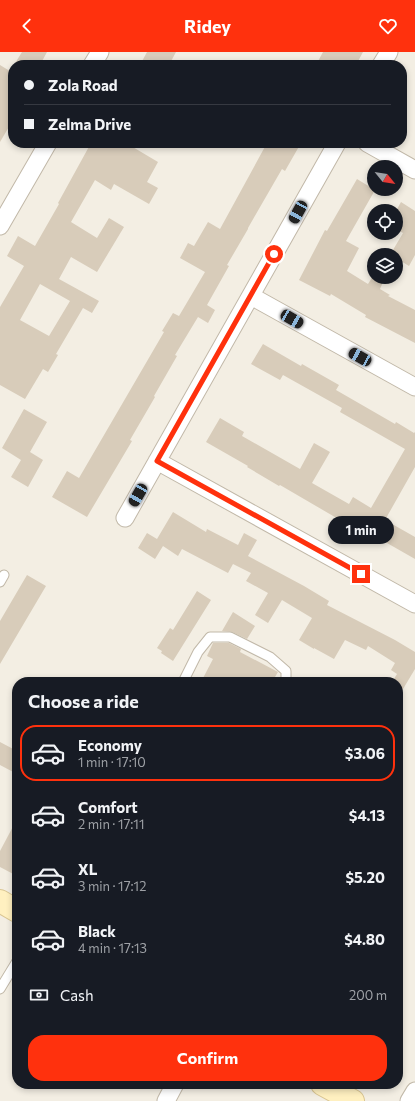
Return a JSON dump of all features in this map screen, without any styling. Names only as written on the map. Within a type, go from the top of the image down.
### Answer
[{"type":"main road","points":[[0,901],[12,908]]},
{"type":"main road","points":[[331,1089],[352,1101]]},
{"type":"street","points":[[0,226],[45,148]]},
{"type":"street","points":[[125,518],[334,148]]},
{"type":"street","points":[[377,148],[415,170]]},
{"type":"street","points":[[251,296],[415,387]]},
{"type":"street","points":[[157,461],[415,604]]},
{"type":"street","points":[[166,1101],[172,1089]]},
{"type":"street","points":[[409,1101],[415,1091]]},
{"type":"lane","points":[[186,677],[198,652],[210,637],[230,637],[270,657],[286,671],[286,677]]},
{"type":"lane","points":[[0,989],[12,969]]},
{"type":"building","points":[[22,52],[47,52],[43,60],[17,60]]},
{"type":"building","points":[[147,52],[176,52],[172,60],[143,60]]},
{"type":"building","points":[[323,52],[363,52],[359,60],[319,60]]},
{"type":"building","points":[[0,65],[8,70],[8,128],[0,142]]},
{"type":"building","points":[[88,148],[134,148],[158,162],[147,182],[158,188],[149,204],[114,184],[111,190],[95,180],[71,222],[97,238],[109,218],[124,227],[97,272],[71,257],[59,279],[99,301],[92,313],[83,308],[56,354],[58,355],[48,372],[43,369],[25,399],[0,385],[0,307],[24,266],[7,256],[18,236],[35,246],[59,204],[58,203]],"holes":[[[40,284],[70,301],[49,336],[20,320]]]},
{"type":"building","points":[[264,148],[298,148],[285,171],[282,169],[227,265],[229,266],[207,305],[215,310],[208,323],[198,317],[175,355],[177,356],[130,440],[132,441],[87,517],[52,497],[67,471],[79,478],[164,332],[162,331],[173,313],[179,316],[205,272],[180,258],[188,243],[194,246],[208,222],[220,229]]},
{"type":"building","points":[[357,179],[367,185],[367,196],[372,196],[346,241],[359,248],[347,271],[367,284],[382,284],[380,289],[390,295],[388,296],[415,310],[415,343],[365,317],[366,315],[331,294],[330,296],[299,280],[325,230],[327,231]]},
{"type":"building","points":[[401,202],[415,211],[415,255],[409,266],[403,262],[403,248],[394,248],[399,240],[403,240],[403,204],[400,204]]},
{"type":"building","points":[[263,344],[301,366],[302,364],[339,385],[336,390],[395,424],[396,422],[414,433],[415,432],[415,467],[385,520],[415,537],[415,559],[366,531],[364,534],[280,485],[279,486],[206,442],[220,418],[244,432],[242,436],[300,469],[314,443],[330,452],[312,483],[349,504],[353,497],[371,508],[405,449],[340,412],[342,408],[283,375],[280,380],[251,364]]},
{"type":"building","points":[[24,409],[47,422],[30,452],[43,460],[28,487],[11,477],[21,460],[2,448]]},
{"type":"building","points":[[173,512],[206,532],[207,529],[238,545],[244,533],[257,540],[248,556],[329,601],[327,605],[415,652],[415,669],[403,689],[403,677],[395,677],[397,674],[391,670],[395,663],[368,646],[366,650],[345,640],[334,659],[314,649],[299,640],[312,618],[282,600],[268,623],[255,615],[268,593],[246,581],[251,573],[233,564],[228,573],[182,549],[178,556],[163,546],[155,559],[138,548],[147,533],[157,539]]},
{"type":"building","points":[[27,575],[46,586],[0,664],[0,621]]},
{"type":"building","points":[[197,591],[211,600],[173,661],[161,653],[162,651],[157,648],[170,628],[173,630]]},
{"type":"building","points":[[233,612],[255,626],[247,639],[232,632],[222,631]]},
{"type":"building","points":[[213,643],[229,643],[241,649],[240,652],[278,672],[275,677],[204,677],[213,659],[207,656]]},
{"type":"building","points":[[0,742],[12,748],[12,771],[0,765]]},
{"type":"building","points":[[12,828],[12,873],[0,867],[0,851]]},
{"type":"route","points":[[274,254],[157,461],[361,574]]}]
